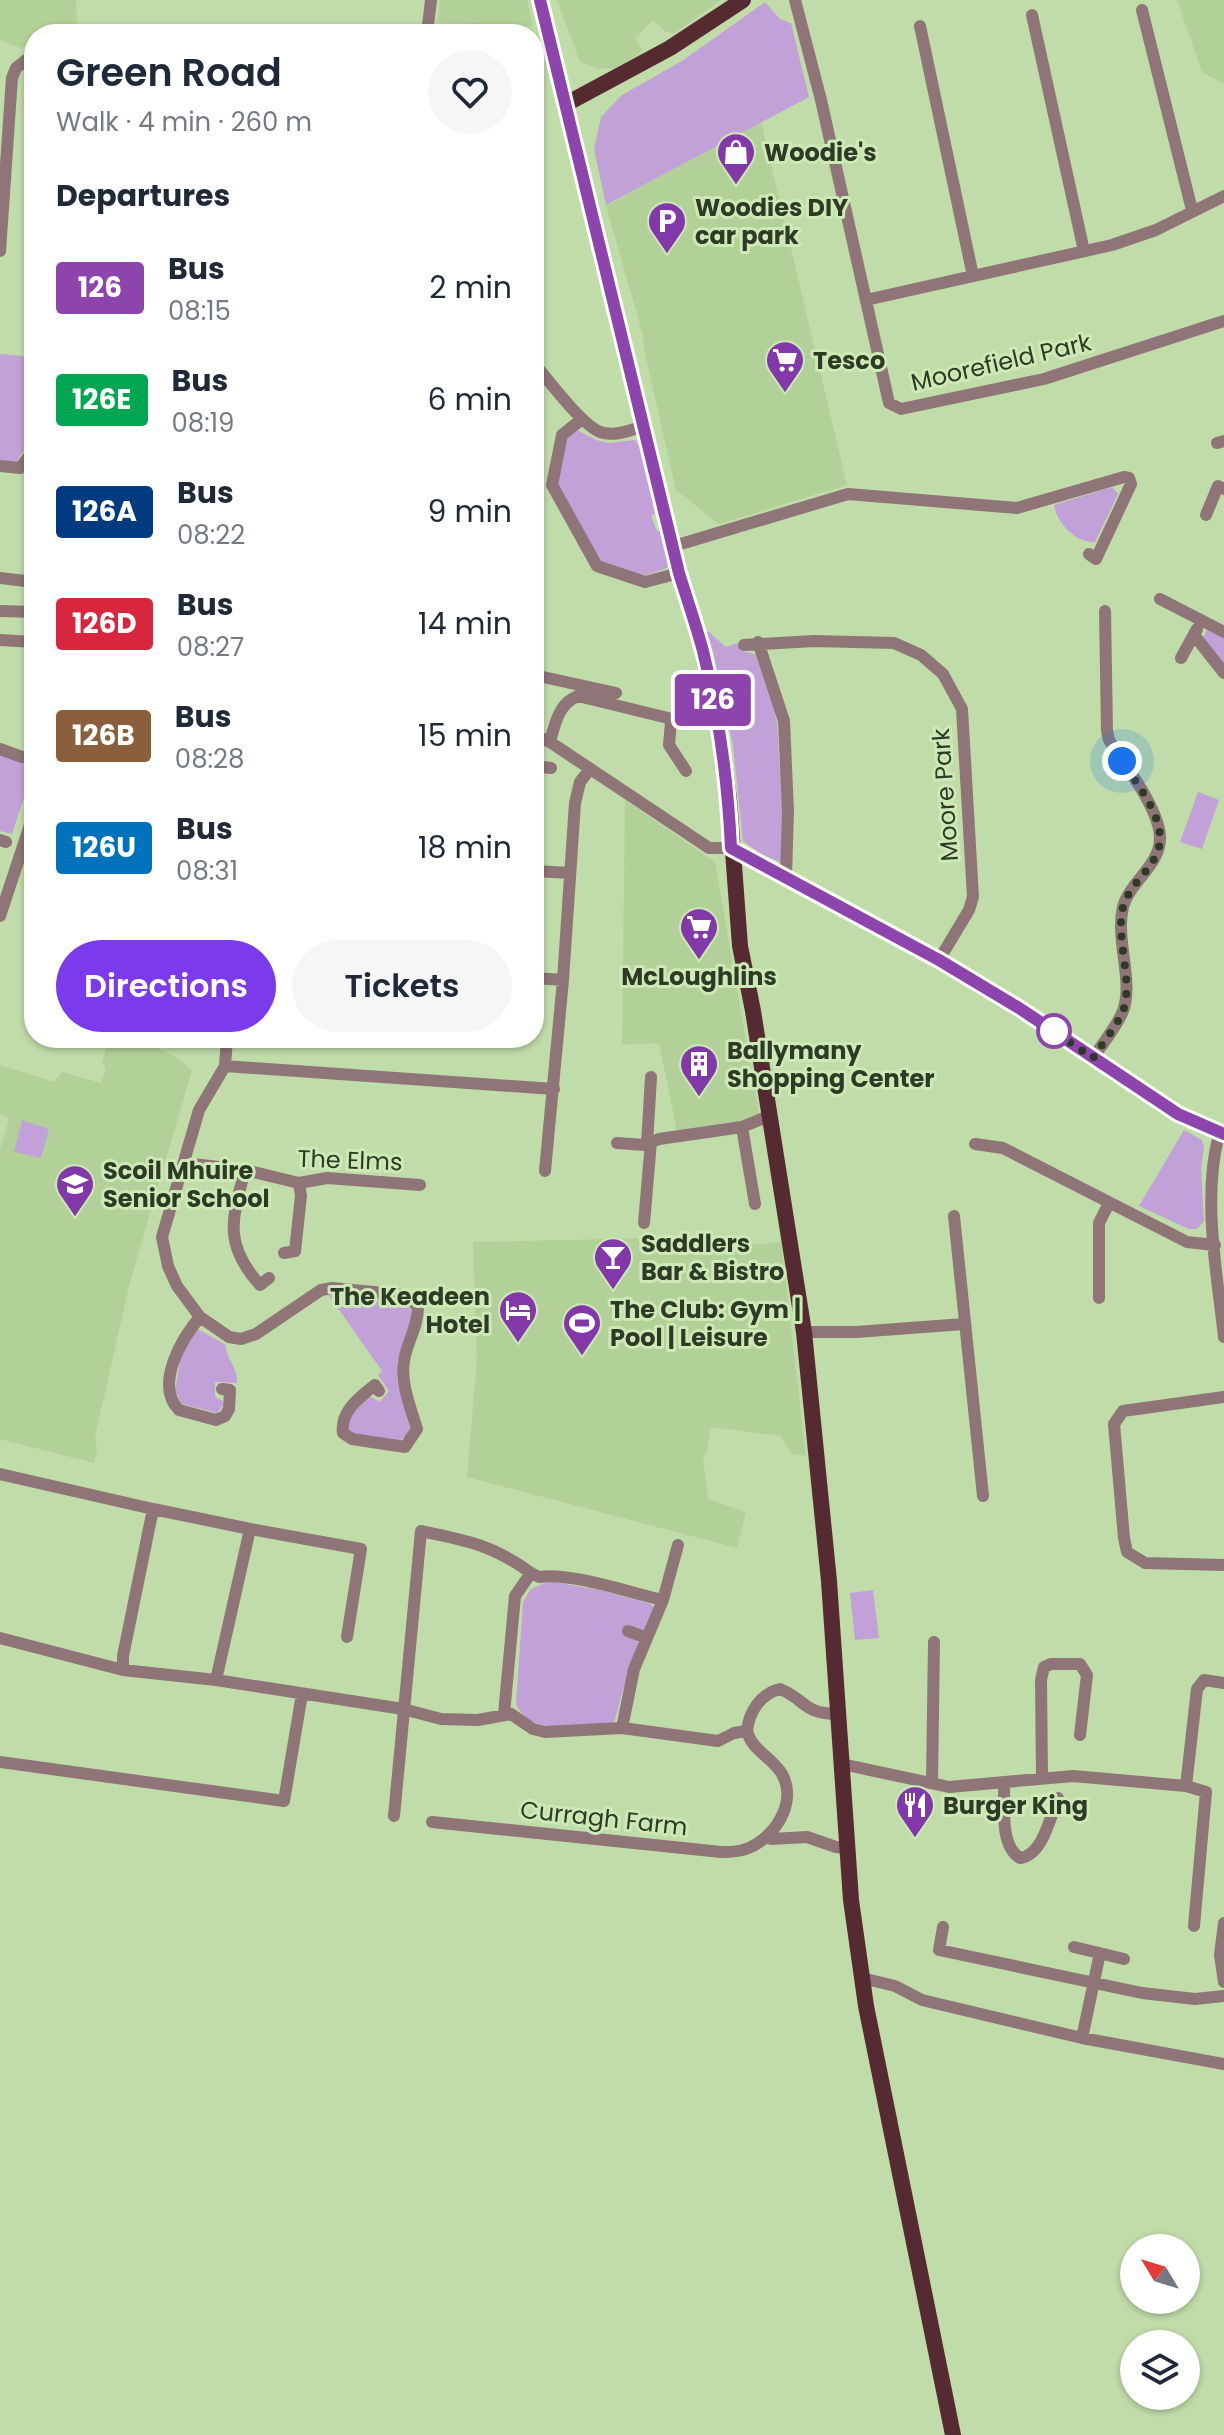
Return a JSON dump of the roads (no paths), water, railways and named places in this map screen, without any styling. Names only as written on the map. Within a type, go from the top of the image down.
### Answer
[{"type":"main road","points":[[743,0],[670,48],[566,104],[679,573],[702,649],[719,733],[729,798],[740,946],[804,1332],[828,1566],[847,1848],[862,1978],[953,2435]]},
{"type":"street","points":[[428,24],[431,0]]},
{"type":"street","points":[[540,0],[566,104]]},
{"type":"street","name":"Moorefield Park","points":[[795,0],[889,403],[901,409],[1044,379],[1224,321]]},
{"type":"street","points":[[1142,10],[1192,210]]},
{"type":"street","points":[[1032,15],[1084,251]]},
{"type":"street","points":[[920,26],[973,276]]},
{"type":"street","points":[[0,251],[12,78],[16,68],[24,62]]},
{"type":"street","points":[[866,300],[1112,245],[1156,230],[1224,196]]},
{"type":"street","points":[[544,375],[582,419],[601,432],[616,434],[644,426]]},
{"type":"street","points":[[582,419],[562,435],[552,485],[597,566],[645,582],[679,573]]},
{"type":"street","points":[[0,466],[20,468],[24,463]]},
{"type":"street","points":[[674,546],[848,494],[1017,508],[1129,478],[1131,484],[1092,560]]},
{"type":"street","points":[[1206,515],[1218,486],[1224,489]]},
{"type":"street","points":[[0,578],[24,581]]},
{"type":"street","points":[[1160,599],[1224,632]]},
{"type":"street","points":[[0,611],[24,612]]},
{"type":"street","points":[[1093,1058],[1123,1010],[1126,994],[1121,934],[1123,906],[1156,856],[1160,839],[1152,810],[1109,740],[1105,611]]},
{"type":"street","points":[[1181,658],[1201,620]]},
{"type":"street","points":[[1194,635],[1224,673]]},
{"type":"street","points":[[0,640],[24,641]]},
{"type":"street","name":"Moore Park","points":[[786,876],[788,812],[784,721],[751,643],[894,643],[921,655],[943,674],[962,709],[973,897],[969,910],[939,960]]},
{"type":"street","points":[[544,677],[616,693]]},
{"type":"street","points":[[550,742],[561,709],[568,700],[578,696],[668,718],[671,722],[669,745],[686,771]]},
{"type":"street","points":[[544,739],[709,848],[731,848],[939,960],[1178,1114],[1222,1134],[1212,1168],[1215,1245],[1224,1337]]},
{"type":"street","points":[[0,749],[22,757]]},
{"type":"street","points":[[544,767],[551,768]]},
{"type":"street","points":[[545,1171],[563,980],[575,803],[580,782],[590,769]]},
{"type":"street","points":[[0,916],[24,843]]},
{"type":"street","points":[[544,872],[570,873]]},
{"type":"street","points":[[544,979],[563,980]]},
{"type":"street","points":[[226,1048],[225,1066],[199,1110],[162,1237],[172,1276],[200,1317],[229,1337],[241,1339],[256,1334],[321,1290],[332,1288],[405,1295],[418,1307],[418,1318],[402,1372],[417,1429],[405,1447],[352,1439],[343,1433],[346,1414],[356,1400],[375,1385],[379,1391]]},
{"type":"street","points":[[225,1066],[554,1089]]},
{"type":"street","points":[[644,1223],[651,1077]]},
{"type":"street","points":[[617,1143],[649,1143],[742,1127],[769,1116]]},
{"type":"street","points":[[742,1127],[755,1204]]},
{"type":"street","points":[[975,1144],[1003,1148],[1187,1242],[1215,1245]]},
{"type":"street","name":"The Elms","points":[[184,1163],[245,1170],[299,1183],[327,1178],[420,1185]]},
{"type":"street","points":[[245,1170],[233,1219],[233,1240],[248,1272],[260,1285],[269,1278]]},
{"type":"street","points":[[284,1253],[295,1251],[301,1196],[299,1183]]},
{"type":"street","points":[[1099,1298],[1099,1223],[1109,1203]]},
{"type":"street","points":[[954,1216],[983,1496]]},
{"type":"street","points":[[200,1317],[185,1334],[178,1350],[170,1378],[170,1395],[179,1410],[216,1420],[225,1416],[229,1409],[230,1390],[222,1389]]},
{"type":"street","points":[[804,1332],[856,1332],[964,1324]]},
{"type":"street","points":[[1224,1397],[1123,1411],[1114,1424],[1127,1552],[1145,1563],[1224,1565]]},
{"type":"street","points":[[0,1474],[153,1509],[361,1549],[347,1637]]},
{"type":"street","points":[[123,1670],[123,1656],[153,1509]]},
{"type":"street","points":[[216,1680],[250,1529]]},
{"type":"street","points":[[394,1816],[421,1531],[479,1543],[539,1577],[597,1584],[663,1600]]},
{"type":"street","points":[[622,1728],[634,1669],[663,1600],[678,1545]]},
{"type":"street","points":[[504,1714],[515,1596],[531,1573]]},
{"type":"street","points":[[628,1631],[647,1638]]},
{"type":"street","points":[[0,1638],[123,1670],[216,1680],[403,1709],[441,1719],[478,1720],[511,1714],[533,1729],[545,1732],[622,1728],[718,1741],[747,1731]]},
{"type":"street","points":[[932,1783],[934,1642]]},
{"type":"street","points":[[1042,1778],[1041,1680],[1044,1667],[1051,1664],[1080,1664],[1087,1675],[1080,1735]]},
{"type":"street","points":[[1186,1786],[1197,1689],[1204,1680],[1224,1683]]},
{"type":"street","points":[[768,1836],[777,1826],[784,1809],[787,1786],[772,1761],[756,1749],[747,1731],[761,1698],[780,1689],[815,1712],[839,1714]]},
{"type":"street","points":[[0,1762],[284,1801],[302,1694]]},
{"type":"street","points":[[842,1764],[949,1787],[1073,1776],[1186,1786],[1206,1792],[1194,1926]]},
{"type":"street","points":[[1004,1782],[1007,1843],[1014,1855],[1020,1858],[1028,1857],[1038,1847],[1058,1798]]},
{"type":"street","name":"Curragh Farm","points":[[432,1822],[721,1852],[746,1849],[768,1836],[771,1839],[807,1837],[847,1848]]},
{"type":"street","points":[[1224,1923],[1220,1955],[1224,1982]]},
{"type":"street","points":[[943,1927],[939,1950],[1093,1983],[1181,1998],[1224,1996]]},
{"type":"street","points":[[1074,1947],[1124,1959]]},
{"type":"street","points":[[1082,2038],[1100,1953]]},
{"type":"street","points":[[862,1978],[895,1986],[922,2000],[1082,2038],[1224,2064]]},
{"type":"place","name":"Woodie's","points":[[736,186]]},
{"type":"place","name":"Woodies DIY car park","points":[[667,255]]},
{"type":"place","name":"Tesco","points":[[785,394]]},
{"type":"place","name":"McLoughlins","points":[[699,961]]},
{"type":"place","name":"Ballymany Shopping Center","points":[[699,1098]]},
{"type":"place","name":"Scoil Mhuire Senior School","points":[[75,1218]]},
{"type":"place","name":"Saddlers Bar & Bistro","points":[[613,1291]]},
{"type":"place","name":"The Keadeen Hotel","points":[[518,1344]]},
{"type":"place","name":"The Club: Gym | Pool | Leisure","points":[[582,1357]]},
{"type":"place","name":"Burger King","points":[[915,1839]]}]
